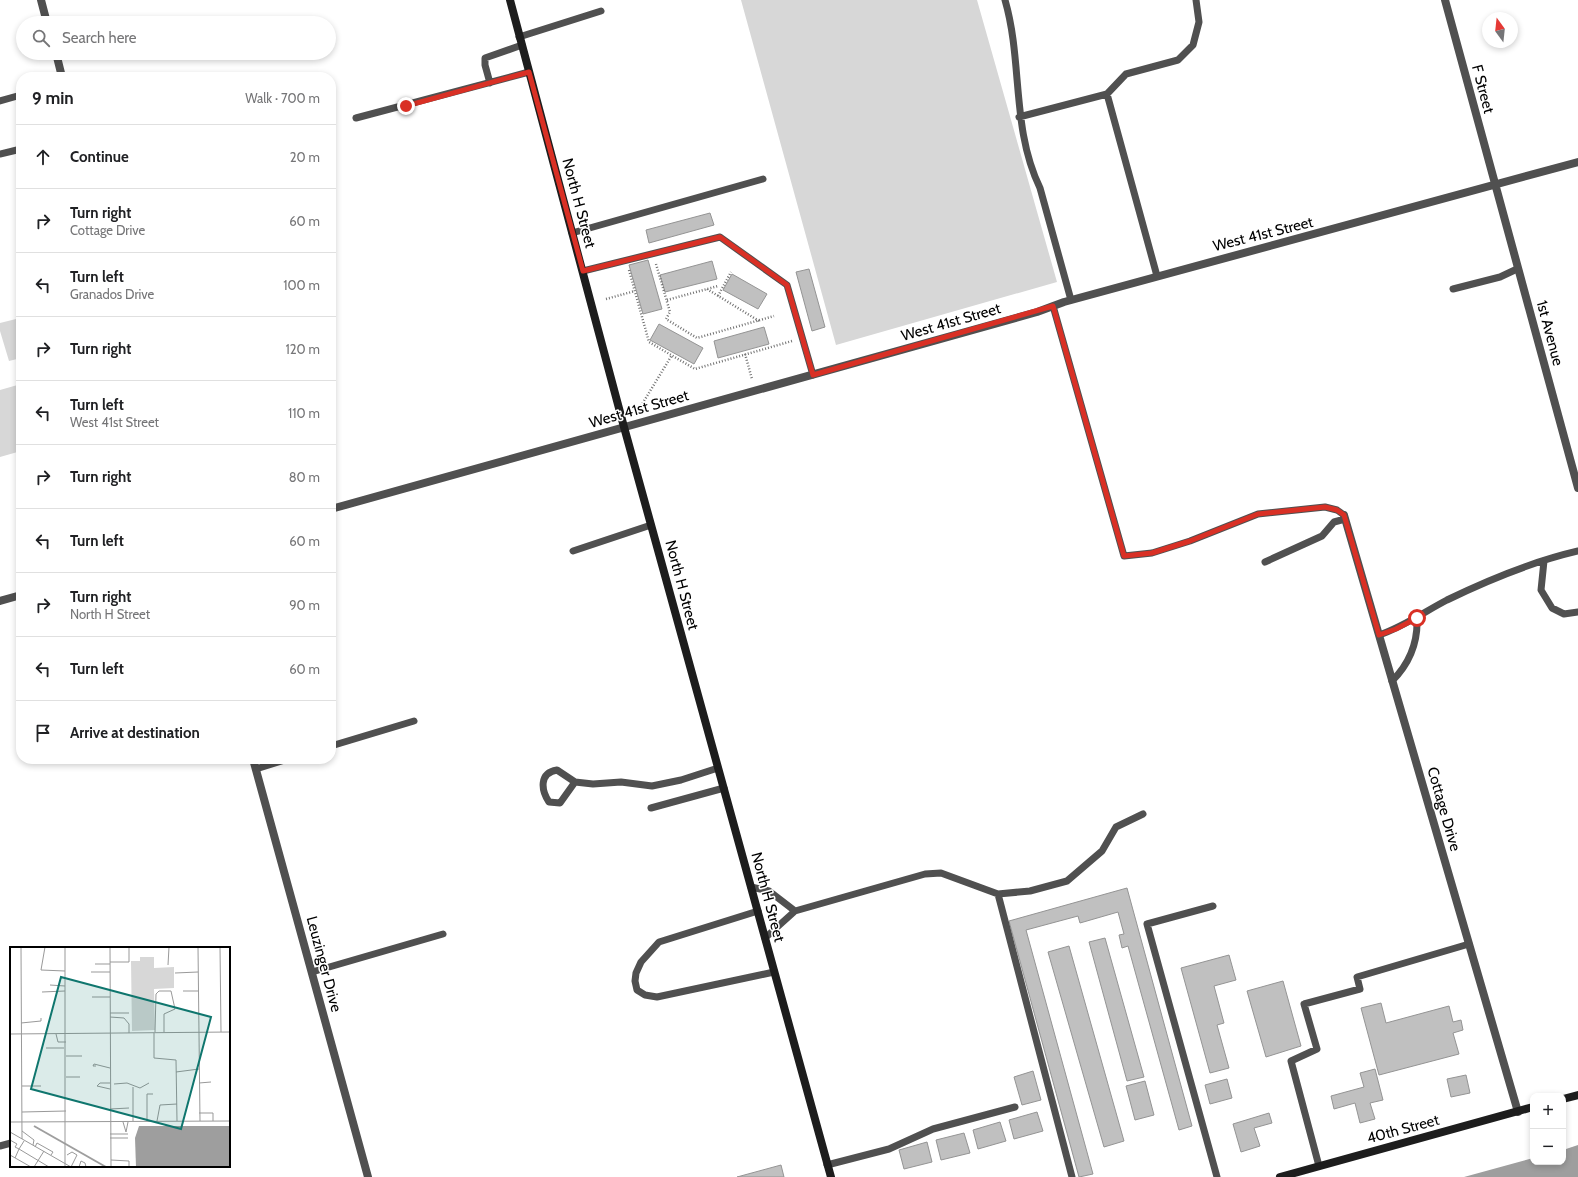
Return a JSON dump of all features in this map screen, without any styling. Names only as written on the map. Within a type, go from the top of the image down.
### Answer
[{"type":"street","points":[[41,0],[45,16]]},
{"type":"street","name":"North H Street","points":[[510,0],[624,427],[831,1177]]},
{"type":"street","name":"F Street","points":[[1444,0],[1495,186]]},
{"type":"street","points":[[58,60],[61,72]]},
{"type":"street","name":"West 41st Street","points":[[336,508],[813,375],[1157,276],[1495,186],[1578,162]]},
{"type":"street","name":"1st Avenue","points":[[1495,186],[1578,488]]},
{"type":"street","name":"Cottage Drive","points":[[1344,517],[1518,1112]]},
{"type":"street","points":[[0,601],[16,596]]},
{"type":"street","name":"Leuzinger Drive","points":[[254,764],[368,1177]]},
{"type":"street","points":[[1566,1098],[1578,1095]]},
{"type":"street","name":"40th Street","points":[[1280,1177],[1530,1108]]},
{"type":"lane","points":[[1004,0],[1012,24],[1020,117],[1032,173],[1040,188],[1071,300]]},
{"type":"lane","points":[[1020,117],[1107,94],[1126,74],[1178,60],[1193,45],[1200,22],[1196,0]]},
{"type":"lane","points":[[519,37],[601,11]]},
{"type":"lane","points":[[490,82],[485,65],[486,58],[522,46]]},
{"type":"lane","points":[[356,118],[529,72]]},
{"type":"lane","points":[[1107,94],[1157,276]]},
{"type":"lane","points":[[0,101],[16,96]]},
{"type":"lane","points":[[0,154],[16,149]]},
{"type":"lane","points":[[572,233],[763,179]]},
{"type":"lane","points":[[583,271],[720,237],[787,285],[813,375]]},
{"type":"lane","points":[[1453,289],[1500,277],[1517,269]]},
{"type":"lane","points":[[1053,306],[1124,556],[1152,553],[1190,541],[1258,514],[1325,507],[1337,510],[1344,517],[1334,522],[1322,536],[1265,562]]},
{"type":"lane","points":[[573,551],[651,525]]},
{"type":"lane","points":[[1379,635],[1396,629],[1446,600],[1544,561],[1578,551]]},
{"type":"lane","points":[[1544,561],[1542,590],[1552,608],[1564,614],[1578,612]]},
{"type":"lane","points":[[1392,681],[1401,672],[1412,651],[1417,634],[1417,618]]},
{"type":"lane","points":[[336,744],[414,721]]},
{"type":"lane","points":[[256,769],[272,764]]},
{"type":"lane","points":[[576,782],[560,803],[549,802],[544,795],[543,781],[545,776],[552,771],[557,770],[576,782],[593,784],[621,782],[652,786],[681,780],[718,768]]},
{"type":"lane","points":[[651,808],[724,788]]},
{"type":"lane","points":[[765,938],[795,911],[926,874],[941,873],[998,894],[1030,891],[1067,881],[1102,851],[1116,827],[1143,814]]},
{"type":"lane","points":[[751,887],[769,891],[795,911]]},
{"type":"lane","points":[[998,894],[1072,1177]]},
{"type":"lane","points":[[1213,906],[1147,924],[1217,1177]]},
{"type":"lane","points":[[758,911],[658,942],[644,957],[636,972],[635,981],[637,990],[645,995],[657,997],[774,972]]},
{"type":"lane","points":[[312,972],[444,934]]},
{"type":"lane","points":[[1319,1166],[1291,1061],[1317,1049],[1304,1004],[1360,989],[1357,977],[1469,944]]},
{"type":"lane","points":[[827,1165],[889,1149],[933,1129],[1014,1107]]},
{"type":"lane","points":[[0,1146],[10,1143]]},
{"type":"path","points":[[654,253],[670,312],[666,319],[697,338],[774,316]]},
{"type":"path","points":[[626,260],[649,342],[695,369],[802,338]]},
{"type":"path","points":[[718,296],[731,272]]},
{"type":"path","points":[[667,300],[718,286]]},
{"type":"path","points":[[707,289],[759,321]]},
{"type":"path","points":[[606,299],[635,291]]},
{"type":"path","points":[[745,354],[752,379]]},
{"type":"path","points":[[641,406],[672,355]]},
{"type":"shaded area","points":[[741,0],[977,0],[1057,282],[836,345]]},
{"type":"shaded area","points":[[16,319],[16,359],[9,361],[0,331],[0,323]]},
{"type":"shaded area","points":[[16,385],[16,452],[0,457],[0,390]]},
{"type":"shaded area","points":[[1578,1145],[1578,1177],[1464,1177],[1530,1159],[1530,1165],[1566,1165],[1566,1149]]},
{"type":"building","points":[[710,213],[714,225],[649,243],[646,230]]},
{"type":"building","points":[[648,260],[662,309],[643,314],[629,265]]},
{"type":"building","points":[[712,261],[717,279],[665,292],[660,275]]},
{"type":"building","points":[[809,269],[825,327],[812,331],[796,272]]},
{"type":"building","points":[[732,274],[767,294],[758,309],[723,290]]},
{"type":"building","points":[[659,324],[703,348],[694,364],[650,340]]},
{"type":"building","points":[[764,327],[769,344],[718,358],[714,341]]},
{"type":"building","points":[[1127,888],[1192,1126],[1179,1130],[1128,946],[1122,948],[1119,935],[1124,934],[1118,912],[1080,923],[1078,916],[1026,930],[1093,1174],[1079,1177],[1009,921]]},
{"type":"building","points":[[1105,938],[1144,1077],[1127,1081],[1089,942]]},
{"type":"building","points":[[1069,946],[1124,1141],[1104,1147],[1048,952]]},
{"type":"building","points":[[1229,955],[1236,980],[1214,986],[1224,1023],[1217,1025],[1229,1068],[1210,1073],[1181,968]]},
{"type":"building","points":[[1283,981],[1301,1046],[1266,1057],[1247,991]]},
{"type":"building","points":[[1381,1003],[1386,1023],[1449,1006],[1453,1022],[1461,1020],[1463,1030],[1453,1033],[1459,1054],[1379,1075],[1361,1008]]},
{"type":"building","points":[[1375,1069],[1383,1100],[1370,1103],[1375,1119],[1360,1123],[1355,1103],[1334,1109],[1331,1096],[1364,1087],[1360,1073]]},
{"type":"building","points":[[1033,1071],[1041,1100],[1022,1105],[1014,1077]]},
{"type":"building","points":[[1466,1075],[1470,1093],[1451,1097],[1447,1079]]},
{"type":"building","points":[[1227,1079],[1232,1098],[1210,1104],[1205,1085]]},
{"type":"building","points":[[1145,1081],[1154,1115],[1135,1120],[1126,1086]]},
{"type":"building","points":[[1037,1112],[1043,1131],[1014,1139],[1009,1120]]},
{"type":"building","points":[[1269,1113],[1272,1123],[1254,1128],[1260,1146],[1241,1152],[1233,1124]]},
{"type":"building","points":[[1000,1122],[1006,1141],[978,1149],[973,1130]]},
{"type":"building","points":[[964,1133],[970,1153],[941,1160],[936,1140]]},
{"type":"building","points":[[927,1142],[932,1162],[904,1169],[899,1150]]},
{"type":"building","points":[[781,1165],[784,1177],[737,1177]]},
{"type":"route","points":[[406,106],[529,72],[583,271],[720,237],[787,285],[813,375],[1038,312],[1053,306],[1124,556],[1152,553],[1190,541],[1258,514],[1325,507],[1337,510],[1344,515],[1379,635],[1396,629],[1417,618]]}]
